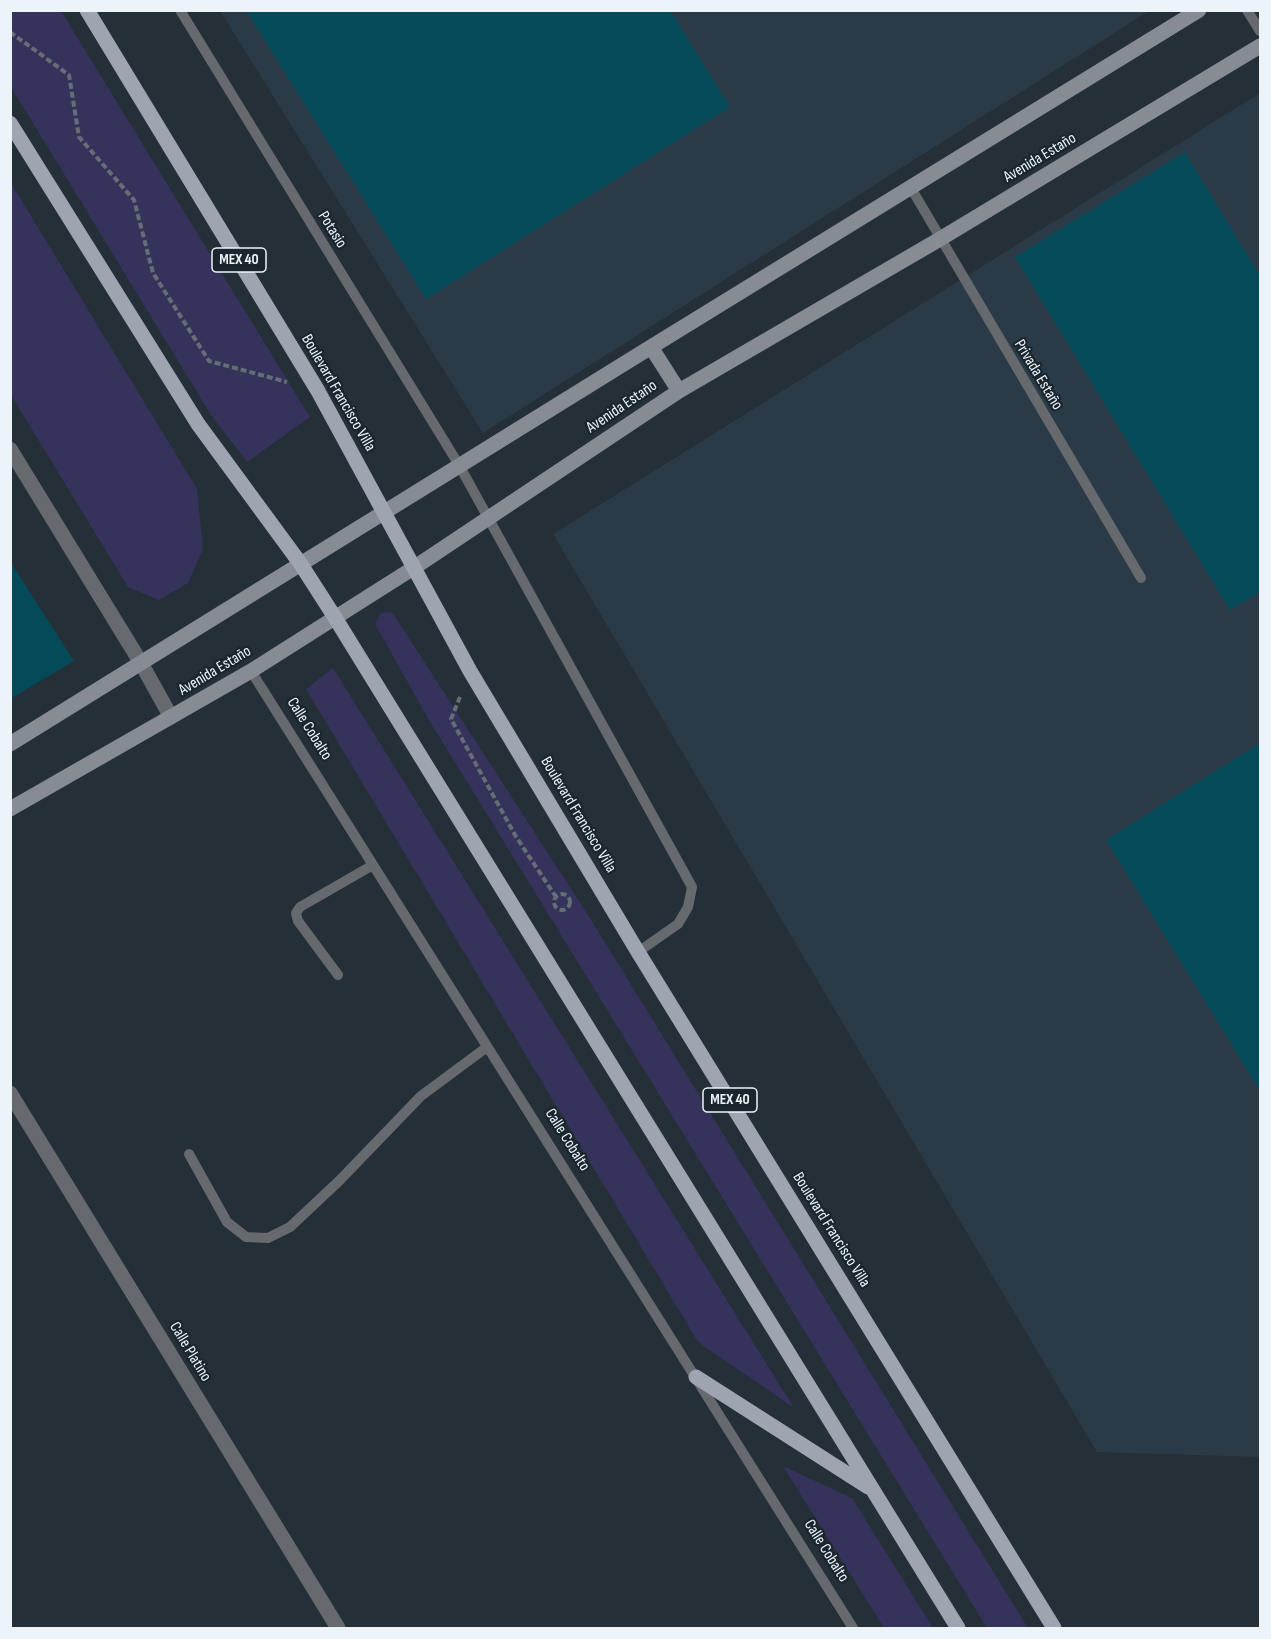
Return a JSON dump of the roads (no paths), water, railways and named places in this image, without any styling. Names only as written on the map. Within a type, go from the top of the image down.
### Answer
[{"type":"main road","name":"Boulevard Francisco Villa","points":[[87,10],[318,391],[470,671],[638,952],[1054,1629]]},
{"type":"main road","points":[[10,744],[1199,10]]},
{"type":"main road","name":"Avenida Estaño","points":[[10,809],[251,671],[334,616],[415,567],[679,391],[940,239],[1260,46]]},
{"type":"main road","points":[[10,123],[198,424],[300,564],[334,616],[958,1629]]},
{"type":"main road","points":[[651,347],[679,391]]},
{"type":"main road","points":[[696,1377],[872,1489]]},
{"type":"street","points":[[10,449],[141,663],[171,717]]},
{"type":"street","name":"Calle Platino","points":[[10,1094],[338,1629]]},
{"type":"lane","name":"Potasio","points":[[180,10],[459,465],[692,887],[688,908],[678,924],[638,952]]},
{"type":"lane","points":[[1247,10],[1260,31]]},
{"type":"lane","name":"Privada Estaño","points":[[911,188],[1141,578]]},
{"type":"lane","name":"Calle Cobalto","points":[[251,671],[854,1629]]},
{"type":"lane","points":[[338,975],[298,921],[296,913],[300,907],[373,865]]},
{"type":"lane","points":[[189,1154],[227,1222],[246,1237],[268,1238],[290,1227],[339,1181],[421,1096],[487,1047]]}]
